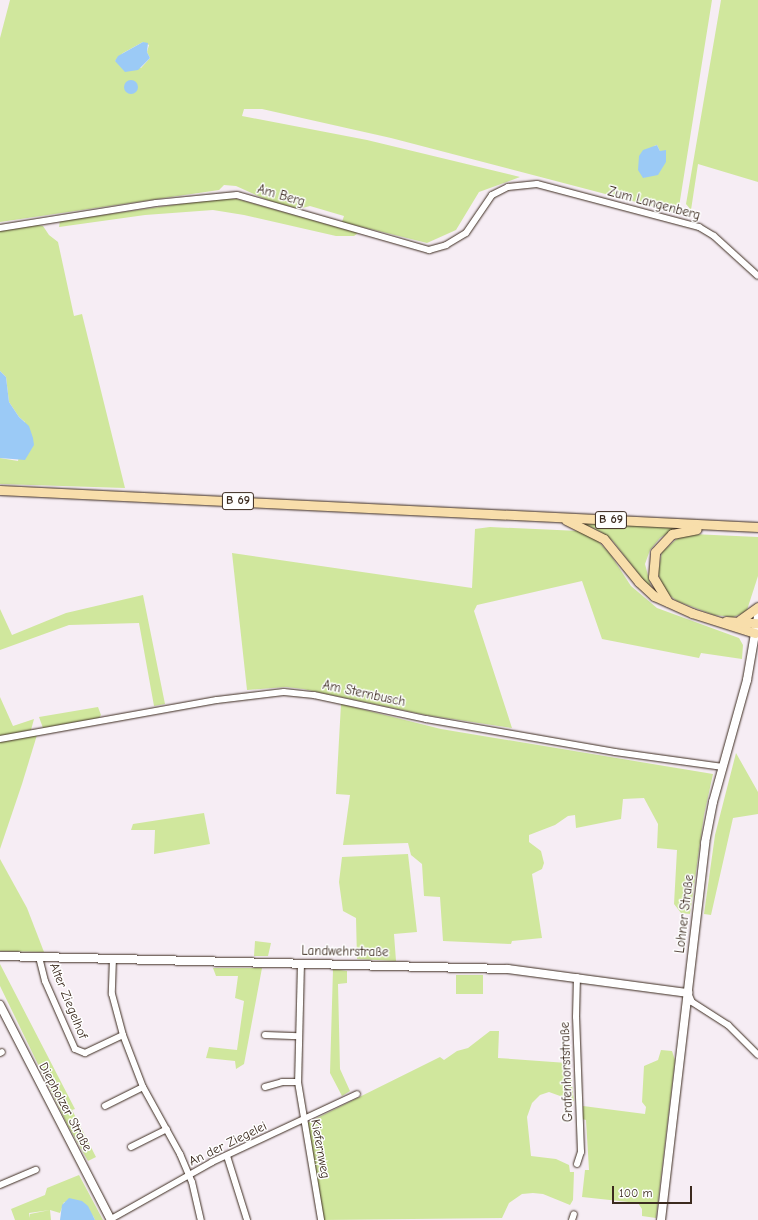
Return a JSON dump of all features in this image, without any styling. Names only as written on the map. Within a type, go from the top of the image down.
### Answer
[{"type":"main road","name":"B 69","points":[[0,490],[758,527]]},
{"type":"main road","points":[[561,518],[604,539],[644,588],[669,603],[755,633]]},
{"type":"main road","points":[[669,603],[653,577],[653,559],[659,546],[667,538],[691,528],[714,529],[726,526]]},
{"type":"main road","points":[[740,620],[758,607]]},
{"type":"main road","points":[[722,621],[757,620]]},
{"type":"main road","name":"Lohner Straße","points":[[661,1220],[705,843],[723,767],[747,680],[757,620]]},
{"type":"main road","name":"Landwehrstraße","points":[[0,956],[508,968],[688,993]]},
{"type":"main road","name":"Diepholzer Straße","points":[[0,1005],[111,1219]]},
{"type":"street","name":"Zum Langenberg","points":[[529,185],[537,184],[700,227],[714,236],[758,276]]},
{"type":"street","name":"Am Berg","points":[[0,228],[156,203],[230,194],[429,250],[446,245],[466,233],[492,195],[508,187],[529,185]]},
{"type":"street","name":"Am Sternbusch","points":[[0,739],[217,700],[284,692],[314,695],[426,719],[615,752],[723,767]]},
{"type":"street","name":"Alter Ziegelhof","points":[[39,957],[40,968],[55,1008],[78,1051],[89,1052],[123,1035]]},
{"type":"street","points":[[113,958],[112,994],[123,1035],[143,1086],[167,1129],[189,1175],[201,1220]]},
{"type":"street","name":"Kiefernweg","points":[[301,963],[298,1082],[303,1120],[321,1220]]},
{"type":"street","name":"Grafenhorststraße","points":[[577,977],[576,1017],[581,1152],[577,1164]]},
{"type":"street","points":[[688,993],[692,1002],[728,1025],[758,1055]]},
{"type":"street","points":[[265,1035],[298,1036]]},
{"type":"street","points":[[265,1087],[298,1082]]},
{"type":"street","points":[[105,1106],[143,1086]]},
{"type":"street","name":"An der Ziegelei","points":[[111,1219],[189,1175],[357,1094]]},
{"type":"street","points":[[131,1147],[167,1129]]},
{"type":"street","points":[[227,1156],[247,1220]]},
{"type":"street","points":[[0,1185],[36,1170]]},
{"type":"green space","points":[[10,0],[712,0],[678,213],[391,138],[262,109],[244,109],[242,116],[367,140],[520,177],[479,192],[456,230],[427,243],[342,222],[344,216],[310,206],[299,209],[267,200],[236,186],[224,185],[219,190],[0,222],[0,38]],"holes":[[[143,42],[149,45],[147,52],[150,58],[141,68],[115,61],[123,53]],[[657,145],[660,151],[666,151],[644,178],[654,146]]]},
{"type":"green space","points":[[721,0],[758,0],[758,182],[698,164],[691,210],[686,204]]},
{"type":"green space","points":[[223,198],[237,199],[358,233],[354,236],[336,236],[244,215],[213,210],[145,215],[59,227],[60,221]]},
{"type":"green space","points":[[37,225],[43,226],[49,235],[58,242],[74,316],[82,314],[125,488],[0,484],[0,458],[18,461],[25,422],[19,417],[9,402],[6,377],[0,371],[0,231]]},
{"type":"green space","points":[[582,523],[676,528],[660,538],[650,550],[645,564],[652,591],[613,541],[601,532]]},
{"type":"green space","points":[[490,527],[579,531],[596,539],[610,554],[631,586],[657,608],[739,638],[743,645],[742,659],[701,653],[699,658],[602,639],[582,581],[477,605],[474,611],[512,728],[426,715],[303,689],[286,687],[247,690],[232,553],[472,588],[475,529]]},
{"type":"green space","points":[[692,534],[758,537],[758,576],[747,610],[741,614],[733,617],[714,615],[677,601],[665,592],[658,573],[662,552],[679,537]]},
{"type":"green space","points":[[143,595],[165,704],[154,706],[139,623],[69,625],[0,650],[0,609],[12,635],[66,613]]},
{"type":"green space","points":[[0,697],[13,726],[34,719],[31,730],[0,736]]},
{"type":"green space","points":[[341,704],[441,729],[713,774],[704,815],[690,914],[681,913],[674,904],[677,850],[657,848],[658,824],[644,798],[623,799],[621,819],[576,828],[575,815],[568,816],[555,825],[529,835],[529,842],[541,851],[544,863],[542,869],[532,874],[542,938],[512,941],[511,944],[443,941],[440,897],[424,896],[422,864],[411,855],[408,843],[343,845],[350,795],[336,794]]},
{"type":"green space","points":[[98,707],[101,715],[99,718],[43,728],[39,717]]},
{"type":"green space","points":[[37,735],[22,784],[0,849],[0,742]]},
{"type":"green space","points":[[736,753],[758,792],[758,814],[733,818],[711,915],[704,914],[715,835]]},
{"type":"green space","points":[[204,813],[210,844],[154,854],[155,830],[131,830],[133,824]]},
{"type":"green space","points":[[408,854],[417,932],[394,934],[396,961],[357,959],[356,918],[343,911],[339,882],[342,857]]},
{"type":"green space","points":[[0,859],[27,908],[44,952],[0,951]]},
{"type":"green space","points":[[255,941],[271,943],[268,956],[254,956]]},
{"type":"green space","points":[[0,964],[75,1109],[72,1110],[96,1157],[88,1161],[67,1124],[0,986]]},
{"type":"green space","points":[[213,968],[262,968],[244,1064],[236,1069],[235,1061],[206,1058],[209,1047],[237,1050],[244,1001],[235,998],[238,976],[216,976]]},
{"type":"green space","points":[[333,969],[347,971],[347,983],[338,984],[340,1069],[350,1091],[342,1096],[330,1073]]},
{"type":"green space","points":[[456,975],[483,975],[483,994],[456,994]]},
{"type":"green space","points":[[490,1031],[499,1031],[498,1058],[567,1063],[567,1076],[571,1077],[574,1101],[549,1092],[540,1095],[532,1103],[527,1117],[531,1156],[556,1159],[569,1165],[570,1172],[574,1172],[573,1200],[570,1205],[543,1194],[533,1193],[522,1194],[509,1203],[502,1218],[323,1220],[307,1123],[440,1057],[444,1060],[457,1051],[468,1048]]},
{"type":"green space","points":[[661,1050],[672,1051],[675,1060],[656,1218],[642,1216],[642,1209],[638,1203],[582,1197],[585,1170],[589,1170],[586,1120],[582,1119],[583,1106],[645,1114],[646,1107],[642,1102],[644,1066],[658,1060]]},
{"type":"green space","points":[[79,1175],[103,1220],[95,1220],[93,1216],[64,1202],[60,1213],[50,1210],[51,1220],[15,1220],[11,1209],[45,1195],[47,1188]],"holes":[[[50,1210],[30,1214],[30,1218],[29,1213]]]},
{"type":"water","points":[[143,42],[148,43],[147,52],[150,58],[138,70],[125,72],[115,61],[118,56]]},
{"type":"water","points":[[128,80],[134,80],[138,84],[138,90],[134,94],[128,94],[124,90],[124,84]]},
{"type":"water","points":[[657,145],[660,151],[666,150],[666,162],[658,175],[643,178],[638,170],[639,156],[643,150]]},
{"type":"water","points":[[0,371],[6,377],[9,402],[19,417],[29,426],[33,438],[34,445],[25,460],[0,458]]},
{"type":"water","points":[[69,1198],[82,1201],[88,1206],[95,1220],[60,1220],[62,1205]]}]
